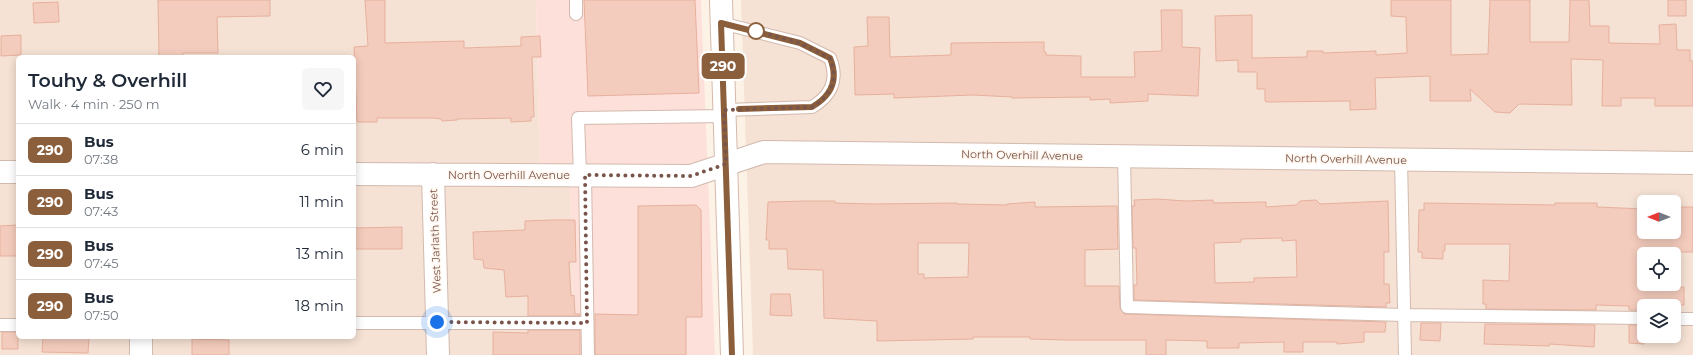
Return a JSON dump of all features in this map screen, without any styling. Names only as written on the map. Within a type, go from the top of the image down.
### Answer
[{"type":"street","points":[[721,0],[732,355]]},
{"type":"street","name":"North Overhill Avenue","points":[[356,174],[691,176],[764,152],[1693,163]]},
{"type":"street","points":[[0,172],[16,172]]},
{"type":"street","name":"West Jarlath Street","points":[[433,174],[438,355]]},
{"type":"street","points":[[141,339],[141,355]]},
{"type":"lane","points":[[576,0],[576,14]]},
{"type":"lane","points":[[588,355],[582,175],[578,118],[725,113],[812,107],[822,101],[831,90],[834,69],[830,58],[805,45],[721,23]]},
{"type":"lane","points":[[1124,156],[1127,307],[1404,315],[1637,318]]},
{"type":"lane","points":[[1401,160],[1405,355]]},
{"type":"lane","points":[[1681,319],[1693,319]]},
{"type":"lane","points":[[356,323],[587,323]]},
{"type":"lane","points":[[0,325],[16,324]]},
{"type":"shaded area","points":[[0,0],[536,0],[540,185],[570,184],[574,355],[0,355]]},
{"type":"shaded area","points":[[536,0],[701,0],[715,355],[574,355],[570,185],[540,185]]},
{"type":"shaded area","points":[[741,0],[1693,0],[1693,355],[753,355]]},
{"type":"building","points":[[158,0],[270,0],[270,16],[217,17],[218,53],[159,55]]},
{"type":"building","points":[[365,0],[385,0],[385,43],[464,41],[464,48],[521,46],[521,37],[540,36],[541,57],[532,57],[534,117],[531,117],[531,121],[511,122],[511,118],[457,119],[442,121],[441,119],[434,118],[377,118],[377,122],[357,122],[356,55],[354,55],[354,47],[368,46]]},
{"type":"building","points":[[584,0],[695,0],[699,93],[588,96]]},
{"type":"building","points":[[1391,0],[1451,0],[1451,55],[1488,54],[1490,0],[1530,0],[1530,42],[1569,42],[1570,0],[1589,0],[1590,26],[1609,26],[1609,43],[1660,44],[1659,25],[1676,24],[1677,50],[1690,50],[1690,61],[1693,61],[1693,106],[1655,106],[1655,98],[1621,98],[1621,106],[1602,106],[1603,60],[1571,59],[1572,105],[1519,104],[1510,113],[1495,112],[1470,89],[1471,101],[1430,101],[1430,76],[1375,78],[1376,109],[1350,110],[1350,101],[1267,102],[1265,101],[1265,89],[1257,89],[1257,72],[1238,72],[1238,60],[1216,61],[1215,16],[1252,15],[1252,58],[1307,57],[1307,51],[1323,51],[1323,53],[1376,51],[1376,55],[1407,53],[1406,17],[1391,16]]},
{"type":"building","points":[[1668,0],[1686,0],[1686,16],[1668,16]]},
{"type":"building","points":[[58,2],[59,22],[34,23],[33,3]]},
{"type":"building","points":[[1161,10],[1182,10],[1182,47],[1200,48],[1198,96],[1148,94],[1148,101],[1110,103],[1110,99],[1090,100],[1090,97],[1012,98],[973,95],[894,98],[894,94],[855,95],[854,47],[868,46],[867,17],[889,17],[890,57],[951,55],[951,43],[1044,42],[1044,52],[1046,52],[1046,55],[1081,56],[1081,77],[1135,77],[1134,52],[1162,51]]},
{"type":"building","points":[[21,35],[21,55],[1,56],[1,36]]},
{"type":"building","points":[[1134,200],[1213,200],[1213,203],[1266,202],[1266,207],[1296,205],[1300,201],[1316,200],[1320,204],[1388,201],[1389,252],[1384,252],[1384,284],[1389,284],[1390,303],[1386,303],[1386,307],[1134,300],[1134,285],[1137,285],[1136,248],[1133,248],[1132,206],[1135,206]],"holes":[[[1282,238],[1282,241],[1296,240],[1297,277],[1254,278],[1254,282],[1215,283],[1214,243],[1241,242],[1241,239]]]},
{"type":"building","points":[[835,201],[835,203],[874,204],[957,203],[1007,205],[1035,202],[1035,207],[1117,206],[1118,249],[1085,250],[1085,286],[1119,286],[1120,307],[1124,314],[1386,322],[1385,332],[1364,332],[1364,342],[1337,344],[1337,342],[1303,342],[1303,352],[1284,352],[1284,342],[1239,343],[1239,348],[1207,348],[1207,341],[1166,340],[1166,355],[1146,355],[1146,340],[1066,340],[1030,339],[1030,337],[973,337],[973,339],[877,341],[877,321],[824,318],[823,270],[788,269],[787,249],[769,249],[769,240],[766,240],[768,202]],"holes":[[[918,243],[969,243],[968,277],[924,278],[924,274],[918,274]]]},
{"type":"building","points":[[1424,203],[1555,205],[1555,203],[1597,203],[1597,207],[1637,209],[1637,239],[1681,239],[1681,207],[1693,207],[1693,252],[1681,252],[1681,247],[1637,247],[1637,291],[1681,291],[1681,287],[1684,287],[1684,305],[1681,305],[1681,299],[1637,299],[1637,310],[1629,310],[1629,306],[1596,305],[1596,310],[1486,309],[1486,304],[1483,304],[1483,280],[1509,281],[1510,244],[1445,244],[1443,259],[1422,258],[1422,252],[1418,252],[1419,210],[1424,210]]},
{"type":"building","points":[[696,205],[701,210],[702,317],[686,317],[686,355],[595,355],[595,314],[638,315],[638,206]]},
{"type":"building","points":[[575,220],[576,262],[569,262],[571,296],[574,295],[575,314],[580,314],[580,316],[528,316],[528,296],[506,297],[504,270],[484,268],[483,260],[474,259],[473,232],[525,230],[525,221]]},
{"type":"building","points":[[16,225],[16,256],[0,256],[0,226]]},
{"type":"building","points":[[402,227],[402,249],[356,249],[356,228]]},
{"type":"building","points":[[771,294],[790,294],[792,316],[770,315]]},
{"type":"building","points":[[1421,323],[1441,323],[1440,341],[1420,340]]},
{"type":"building","points":[[1485,324],[1595,325],[1594,347],[1550,344],[1549,346],[1484,344]]},
{"type":"building","points":[[1629,325],[1637,325],[1637,343],[1644,344],[1629,343]]},
{"type":"building","points":[[528,330],[580,330],[580,355],[493,355],[493,332],[528,333]]},
{"type":"building","points":[[2,332],[16,332],[18,349],[2,349]]},
{"type":"building","points":[[43,339],[89,339],[88,353],[42,352]]},
{"type":"building","points":[[192,339],[229,340],[229,355],[192,355]]},
{"type":"bus line","name":"290","points":[[732,355],[721,23],[800,43],[821,52],[830,58],[834,69],[831,90],[822,101],[812,107],[739,109]]},
{"type":"route","points":[[437,322],[587,323],[585,175],[691,176],[726,164],[724,110],[812,107],[822,101],[831,90],[834,69],[830,58],[821,52],[800,43],[756,31]]}]
